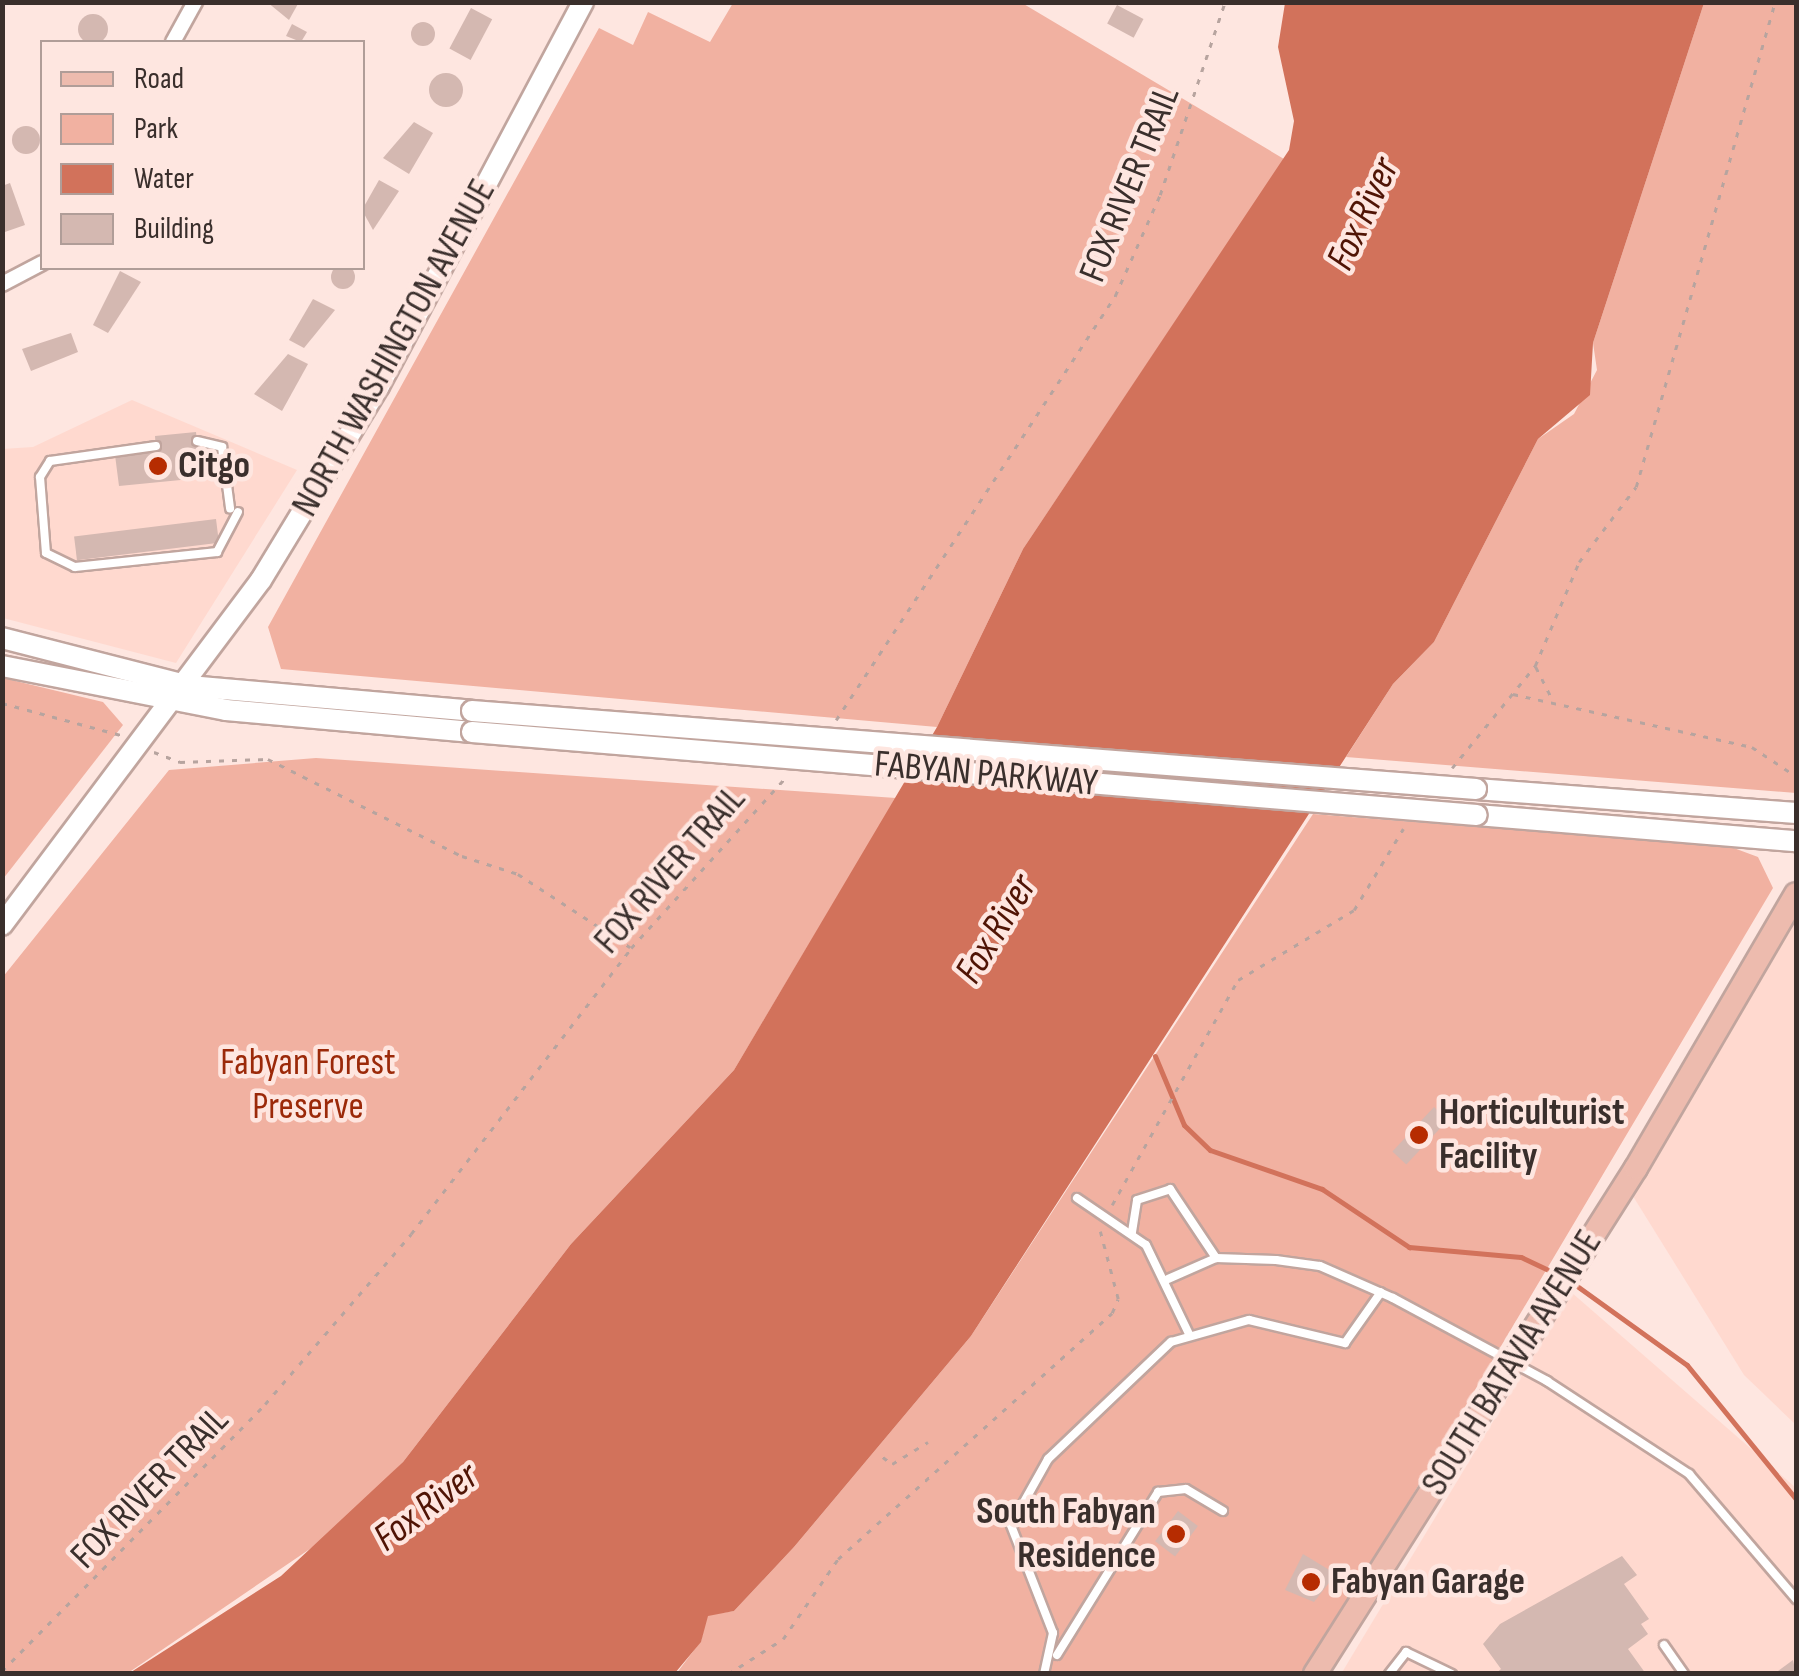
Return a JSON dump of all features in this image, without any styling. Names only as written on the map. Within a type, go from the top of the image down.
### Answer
[{"type":"main road","name":"NORTH WASHINGTON AVENUE","points":[[2,925],[183,694],[379,386],[583,2]]},
{"type":"main road","points":[[2,638],[183,694]]},
{"type":"main road","points":[[2,666],[183,694]]},
{"type":"main road","name":"FABYAN PARKWAY","points":[[183,694],[1477,815],[1796,841]]},
{"type":"main road","name":"FABYAN PARKWAY","points":[[472,721],[1796,813]]},
{"type":"main road","name":"SOUTH BATAVIA AVENUE","points":[[1324,1671],[1796,894]]},
{"type":"street","points":[[174,40],[195,2]]},
{"type":"street","points":[[2,284],[40,263]]},
{"type":"lane","points":[[156,446],[50,461],[40,478],[46,553],[75,566],[218,552],[234,510],[222,447],[197,441]]},
{"type":"lane","points":[[1132,1232],[1137,1200],[1170,1189],[1216,1258]]},
{"type":"lane","points":[[1078,1198],[1132,1232],[1168,1279],[1188,1334]]},
{"type":"lane","points":[[1168,1279],[1216,1258],[1320,1266],[1381,1292],[1514,1362],[1689,1474],[1796,1599]]},
{"type":"lane","points":[[1051,1662],[1053,1633],[1010,1525],[1022,1494],[1087,1419],[1188,1334],[1250,1320],[1345,1342],[1381,1292]]},
{"type":"lane","points":[[1044,1674],[1158,1492],[1186,1489],[1222,1510]]},
{"type":"lane","points":[[1664,1646],[1684,1674]]},
{"type":"lane","points":[[1390,1674],[1406,1652],[1452,1674]]},
{"type":"path","name":"FOX RIVER TRAIL","points":[[829,731],[1115,296],[1160,196],[1224,2]]},
{"type":"path","points":[[1442,781],[1535,666],[1580,562],[1636,486],[1775,2]]},
{"type":"path","points":[[1535,666],[1554,703]]},
{"type":"path","points":[[1512,694],[1752,747],[1796,776]]},
{"type":"path","points":[[2,703],[145,744],[162,760],[268,759],[462,856],[518,874],[631,948]]},
{"type":"path","name":"FOX RIVER TRAIL","points":[[2,1671],[266,1404],[411,1234],[631,948],[789,773]]},
{"type":"path","points":[[728,1674],[783,1639],[838,1560],[1112,1314],[1116,1286],[1100,1252],[1108,1216],[1238,980],[1354,910],[1406,825]]},
{"type":"path","points":[[882,1457],[892,1464],[928,1442]]},
{"type":"shaded area","points":[[132,400],[297,470],[176,663],[3,618],[2,449],[33,447]]},
{"type":"shaded area","points":[[1796,910],[1796,1425],[1744,1375],[1631,1193]]},
{"type":"shaded area","points":[[1571,1292],[1796,1488],[1796,1673],[1341,1674]]},
{"type":"green space","points":[[733,3],[1022,3],[1284,159],[1023,549],[937,727],[281,669],[268,627],[599,28],[633,45],[648,12],[710,42]]},
{"type":"green space","points":[[1704,3],[1796,3],[1796,793],[1346,757],[1393,684],[1434,642],[1538,439],[1574,414],[1597,370],[1593,343]]},
{"type":"green space","points":[[3,678],[103,702],[123,725],[3,879]]},
{"type":"green space","name":"Fabyan Forest Preserve","points":[[316,758],[896,798],[734,1070],[571,1244],[403,1462],[326,1538],[128,1673],[3,1673],[2,978],[169,770]]},
{"type":"green space","points":[[1313,814],[1731,847],[1758,857],[1773,888],[1307,1673],[676,1674],[701,1641],[707,1615],[734,1611],[794,1547],[971,1336]]},
{"type":"water","name":"Fox River","points":[[1285,3],[1704,3],[1593,343],[1590,395],[1538,439],[1434,642],[1393,684],[971,1336],[794,1547],[734,1611],[708,1616],[701,1642],[675,1673],[128,1674],[281,1576],[403,1462],[571,1244],[734,1070],[937,727],[1023,549],[1289,150],[1294,121],[1278,47]]},
{"type":"building","points":[[267,2],[299,2],[289,20]]},
{"type":"building","points":[[1117,5],[1143,19],[1134,38],[1107,24]]},
{"type":"building","points":[[471,8],[492,19],[471,60],[449,49]]},
{"type":"building","points":[[87,15],[99,15],[107,23],[104,40],[82,40],[79,35],[79,23]]},
{"type":"building","points":[[423,22],[435,34],[423,46],[411,34]]},
{"type":"building","points":[[292,24],[307,32],[302,40],[286,36]]},
{"type":"building","points":[[446,73],[458,78],[463,90],[458,102],[446,107],[434,102],[429,90],[434,78]]},
{"type":"building","points":[[414,122],[433,133],[409,174],[383,158]]},
{"type":"building","points":[[26,126],[36,130],[40,140],[36,150],[26,154],[16,150],[12,140],[16,130]]},
{"type":"building","points":[[379,180],[399,191],[373,230],[365,215],[365,205]]},
{"type":"building","points":[[10,183],[25,225],[2,233],[2,186]]},
{"type":"building","points":[[333,270],[354,272],[352,286],[334,286]]},
{"type":"building","points":[[120,271],[141,282],[108,333],[93,325]]},
{"type":"building","points":[[313,299],[335,310],[304,348],[289,340]]},
{"type":"building","points":[[71,333],[78,352],[31,371],[22,349]]},
{"type":"building","points":[[288,354],[308,364],[282,411],[254,394]]},
{"type":"building","name":"Citgo","points":[[196,432],[201,478],[119,486],[115,455],[156,451],[155,436]]},
{"type":"building","name":"Citgo","points":[[216,519],[219,543],[77,560],[74,536]]},
{"type":"building","name":"Horticulturist Facility","points":[[1434,1107],[1448,1120],[1406,1165],[1392,1152]]},
{"type":"building","name":"South Fabyan Residence","points":[[1178,1511],[1198,1526],[1175,1556],[1155,1541]]},
{"type":"building","name":"Fabyan Garage","points":[[1303,1554],[1336,1574],[1314,1602],[1285,1590]]},
{"type":"building","points":[[1622,1556],[1637,1575],[1624,1584],[1649,1619],[1641,1624],[1648,1634],[1628,1649],[1646,1674],[1495,1674],[1501,1669],[1483,1644],[1500,1624]]},
{"type":"building","points":[[1793,1660],[1796,1674],[1774,1674]]},
{"type":"waterway","points":[[1155,1056],[1184,1125],[1210,1150],[1322,1189],[1409,1247],[1521,1257],[1561,1276]]},
{"type":"waterway","points":[[1570,1281],[1687,1365],[1796,1499]]},
{"type":"place","name":"Citgo","points":[[158,466]]},
{"type":"place","name":"Horticulturist Facility","points":[[1419,1135]]},
{"type":"place","name":"South Fabyan Residence","points":[[1176,1534]]},
{"type":"place","name":"Fabyan Garage","points":[[1311,1582]]}]
